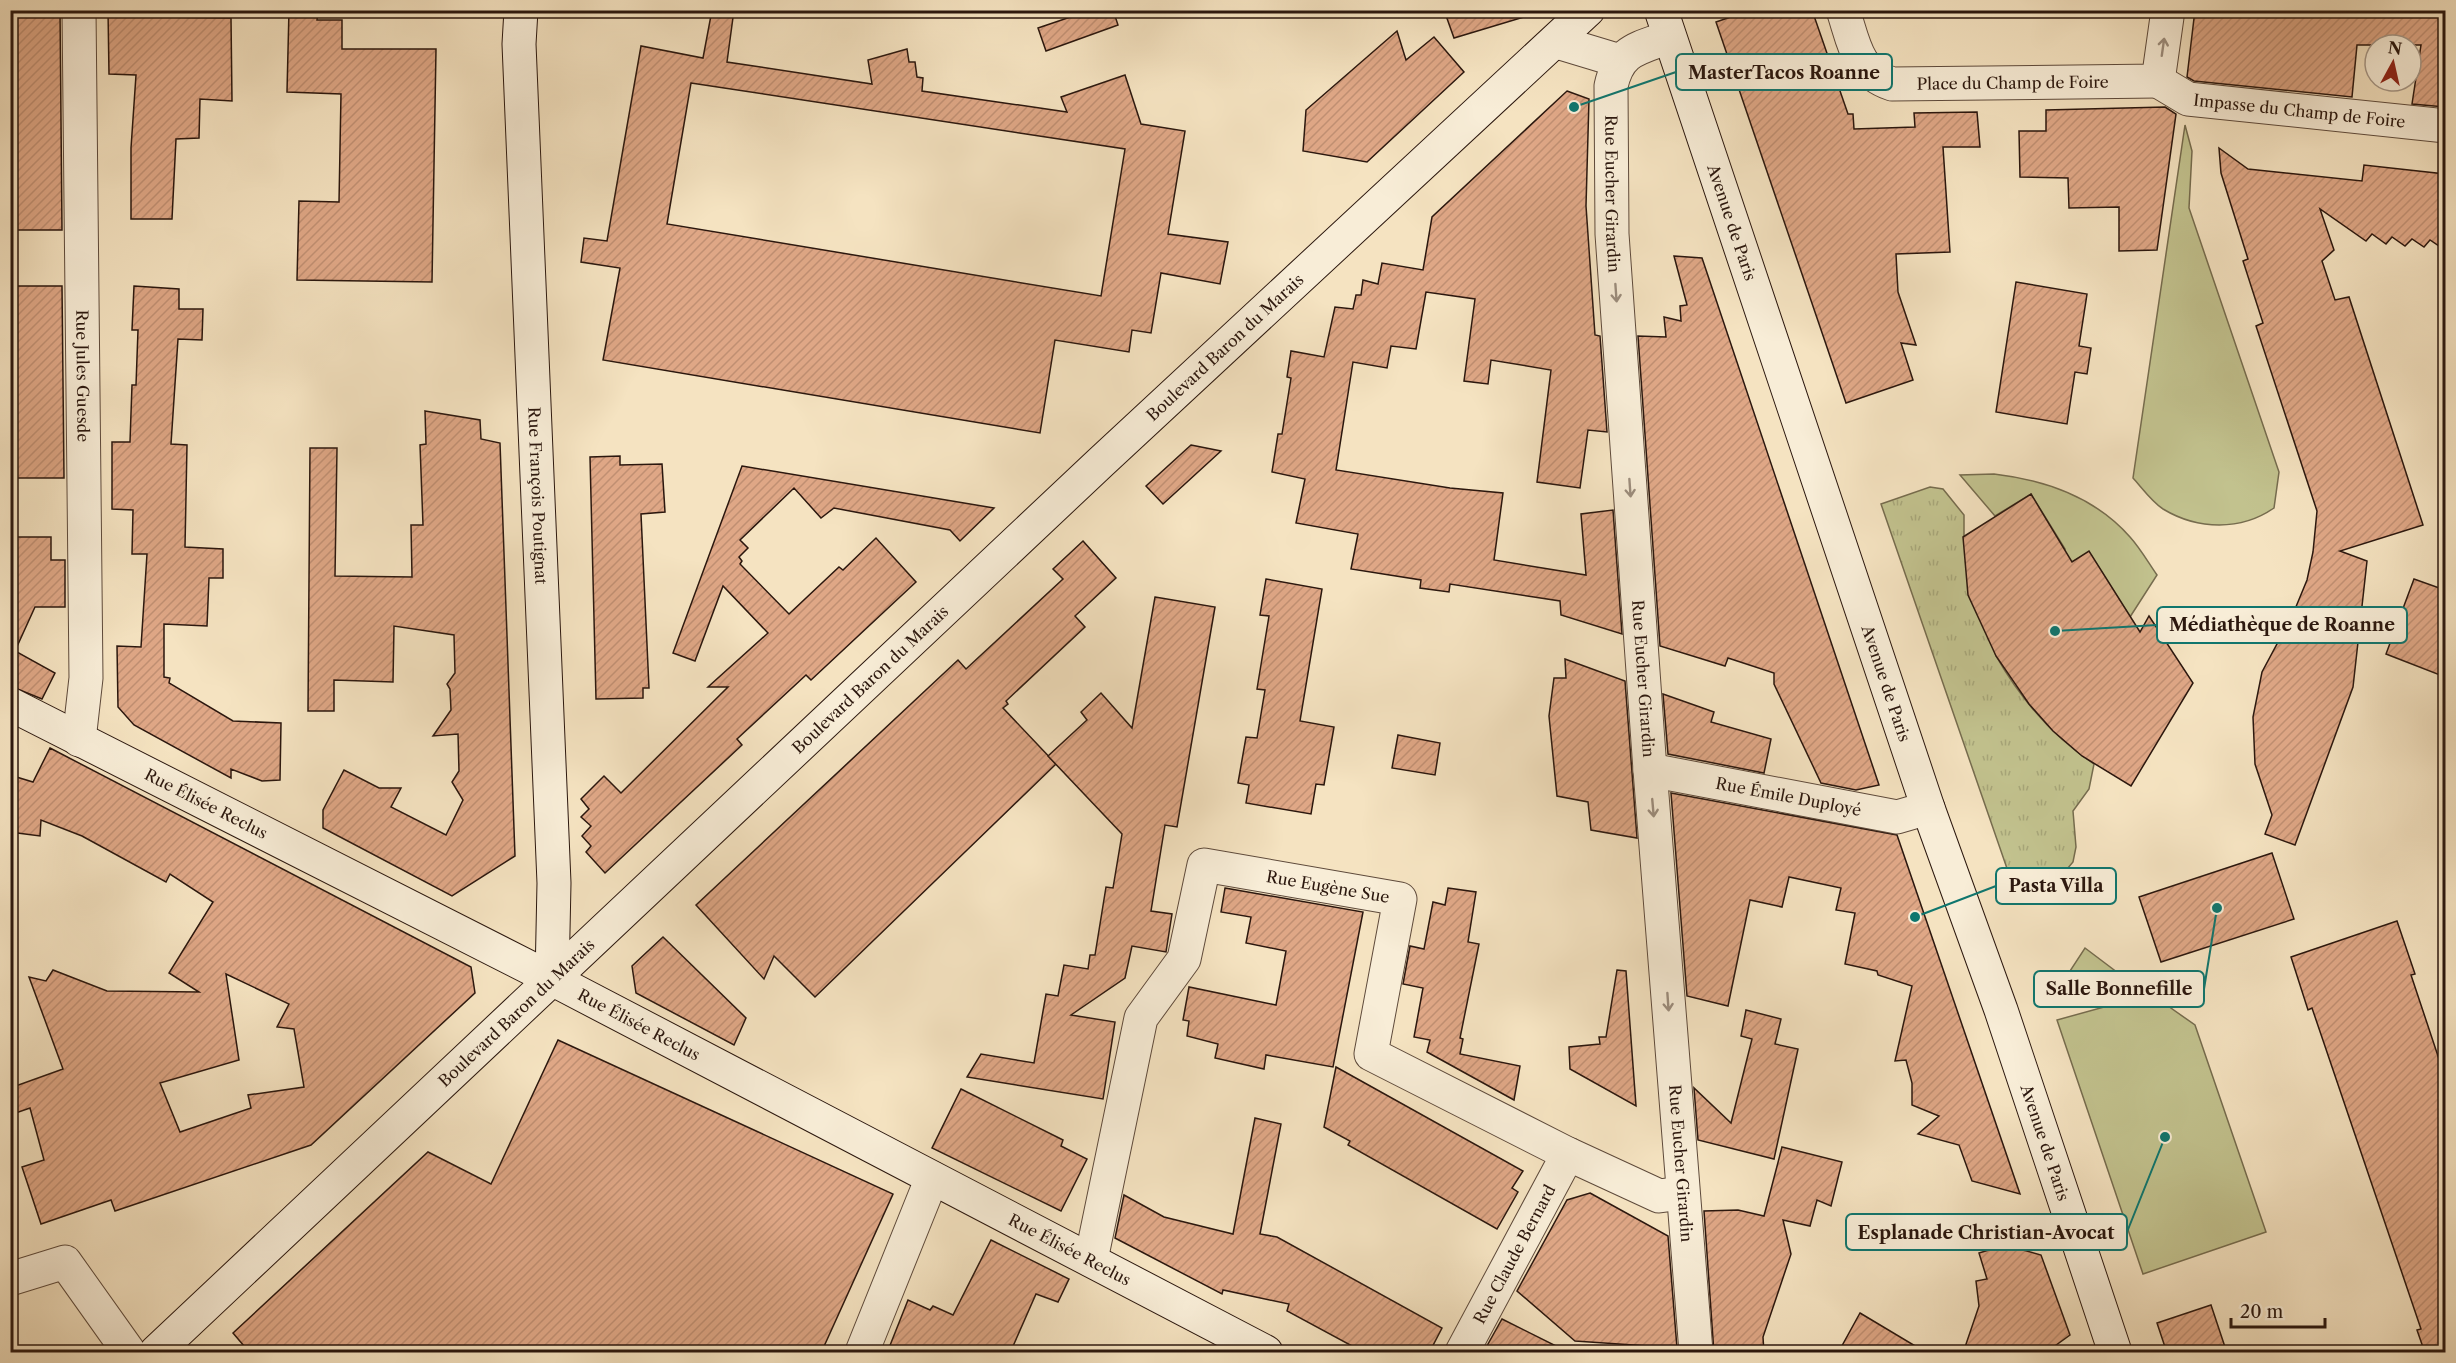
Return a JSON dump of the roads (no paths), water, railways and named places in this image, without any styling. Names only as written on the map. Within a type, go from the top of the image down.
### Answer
[{"type":"street","name":"Rue Jules Guesde","points":[[79,10],[86,678],[79,740]]},
{"type":"street","name":"Rue François Poutignat","points":[[521,10],[519,44],[554,883],[552,979]]},
{"type":"street","name":"Boulevard Baron du Marais","points":[[156,1353],[1100,463],[1557,42],[1588,10]]},
{"type":"street","name":"Place du Champ de Foire","points":[[1843,10],[1861,63],[1878,79],[1893,84],[2158,81]]},
{"type":"street","points":[[2158,81],[2168,10]]},
{"type":"street","points":[[1557,42],[1620,61],[1665,24]]},
{"type":"street","name":"Avenue de Paris","points":[[1665,24],[1928,808],[2001,1010],[2114,1352]]},
{"type":"street","name":"Rue Eucher Girardin","points":[[1620,61],[1611,86],[1612,234],[1650,770],[1696,1353]]},
{"type":"street","name":"Impasse du Champ de Foire","points":[[2158,81],[2188,99],[2445,126]]},
{"type":"street","name":"Rue Élisée Reclus","points":[[10,704],[552,979],[1266,1353]]},
{"type":"street","name":"Rue Émile Duployé","points":[[1650,770],[1897,816],[1928,808]]},
{"type":"street","name":"Rue Eugène Sue","points":[[1091,1260],[1141,1018],[1184,960],[1204,865],[1401,899],[1371,1054],[1568,1154],[1659,1196],[1682,1193]]},
{"type":"street","name":"Rue Claude Bernard","points":[[1462,1353],[1568,1154]]},
{"type":"street","points":[[862,1353],[932,1178]]},
{"type":"street","points":[[10,1279],[65,1262],[129,1353]]},
{"type":"place","name":"MasterTacos Roanne","points":[[1574,107]]},
{"type":"place","name":"Médiathèque de Roanne","points":[[2055,631]]},
{"type":"place","name":"Salle Bonnefille","points":[[2217,908]]},
{"type":"place","name":"Pasta Villa","points":[[1915,917]]},
{"type":"place","name":"Esplanade Christian-Avocat","points":[[2165,1137]]}]
